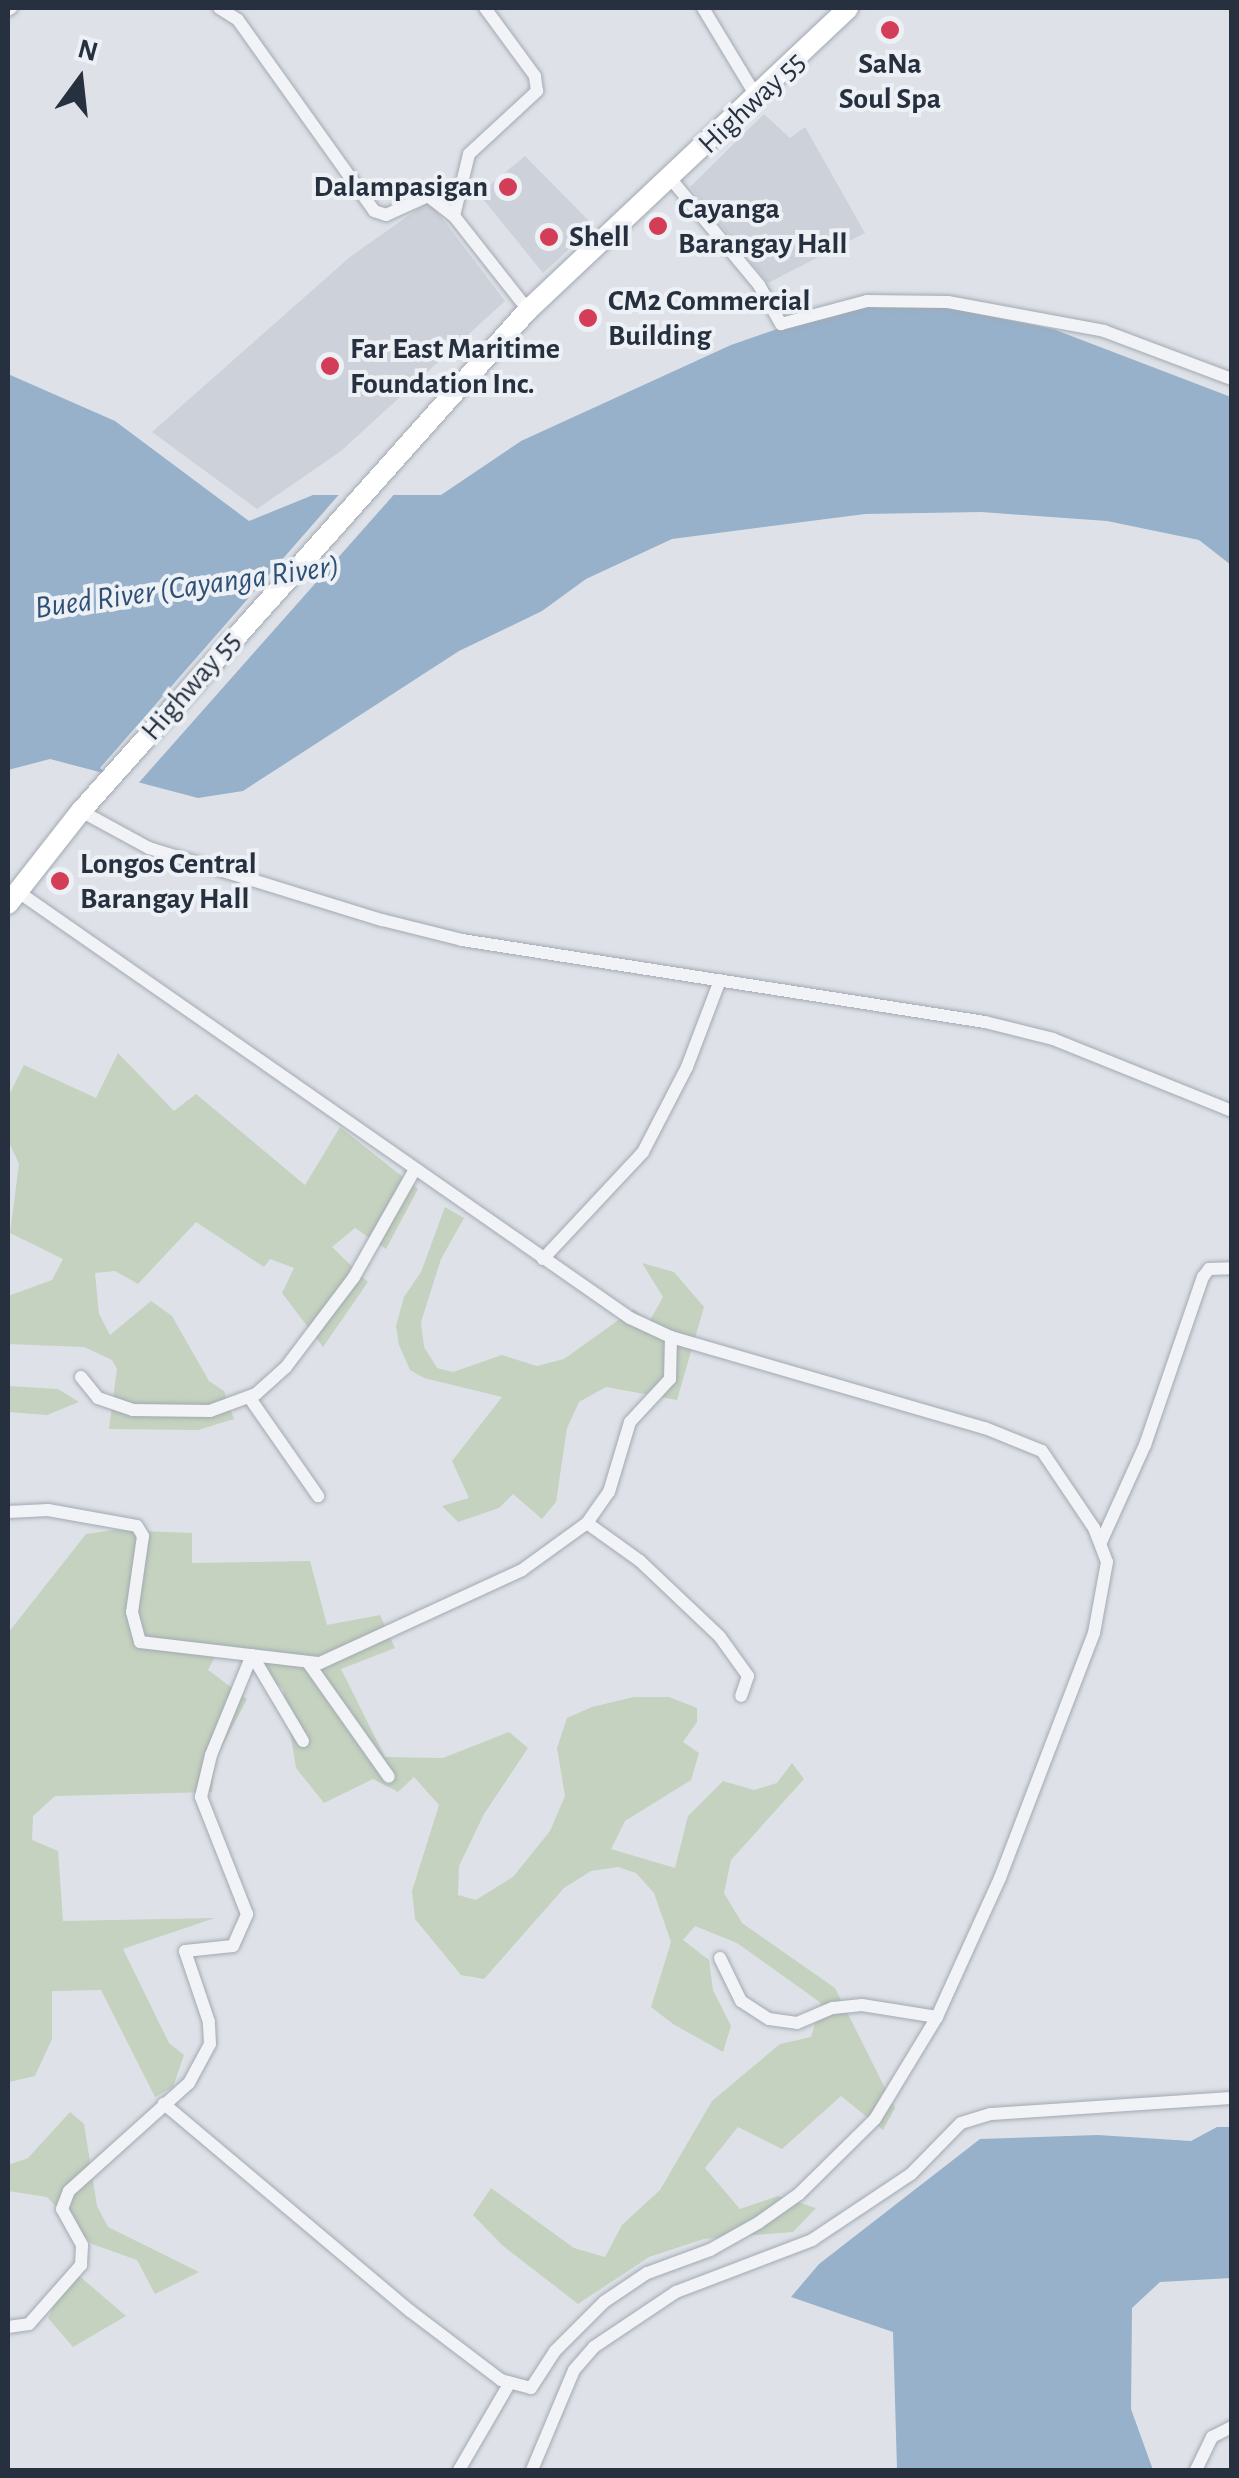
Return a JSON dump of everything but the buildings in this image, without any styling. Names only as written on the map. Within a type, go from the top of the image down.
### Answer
[{"type":"highway","name":"Highway 55","points":[[12,898],[81,811],[528,310],[758,99],[848,8]]},
{"type":"street","points":[[219,8],[238,20],[374,211],[386,215],[428,196],[454,216],[528,310]]},
{"type":"street","points":[[454,216],[463,170],[477,143],[523,110],[537,91],[535,76],[485,8]]},
{"type":"street","points":[[703,8],[758,99]]},
{"type":"street","points":[[670,178],[758,285],[781,324],[867,301],[948,302],[1104,332],[1232,379]]},
{"type":"street","points":[[81,811],[149,848],[382,920],[462,940],[1036,1035],[1232,1111]]},
{"type":"street","points":[[12,898],[543,1259],[671,1338],[1031,1444],[1057,1468],[1100,1542],[1107,1562],[1104,1597],[1084,1662],[1000,1878],[937,2017],[875,2119],[799,2194],[710,2250],[647,2273],[604,2302],[554,2351],[531,2388],[509,2384],[410,2311],[164,2104]]},
{"type":"street","points":[[543,1259],[643,1152],[687,1067],[720,980]]},
{"type":"street","points":[[80,1378],[98,1398],[134,1410],[210,1411],[249,1397],[286,1367],[354,1277],[415,1169]]},
{"type":"street","points":[[1100,1542],[1145,1445],[1203,1277],[1209,1269],[1232,1268]]},
{"type":"street","points":[[8,1512],[48,1510],[132,1523],[143,1536],[132,1612],[136,1640],[310,1664],[346,1654],[522,1570],[586,1524],[609,1492],[630,1422],[670,1379],[671,1338]]},
{"type":"street","points":[[249,1397],[318,1496]]},
{"type":"street","points":[[586,1524],[640,1561],[720,1637],[748,1676],[741,1696]]},
{"type":"street","points":[[252,1654],[303,1741]]},
{"type":"street","points":[[8,2326],[29,2324],[81,2266],[82,2246],[62,2209],[69,2191],[190,2082],[210,2044],[186,1949],[232,1946],[245,1926],[245,1908],[201,1797],[210,1755],[252,1654]]},
{"type":"street","points":[[310,1664],[389,1778]]},
{"type":"street","points":[[720,1958],[741,2002],[770,2019],[797,2023],[833,2008],[862,2005],[937,2017]]},
{"type":"street","points":[[532,2470],[574,2370],[594,2347],[676,2292],[812,2240],[911,2174],[961,2122],[990,2114],[1232,2098]]},
{"type":"street","points":[[459,2470],[509,2384]]},
{"type":"street","points":[[1196,2470],[1212,2437],[1232,2428]]},
{"type":"shaded area","points":[[764,114],[790,138],[805,127],[865,233],[768,283],[690,187]]},
{"type":"shaded area","points":[[525,156],[594,226],[543,273],[479,194]]},
{"type":"shaded area","name":"Far East Maritime Foundation Inc.","points":[[429,201],[505,301],[341,451],[257,509],[152,432],[350,257]]},
{"type":"green space","points":[[118,1053],[174,1111],[196,1094],[305,1185],[340,1127],[418,1189],[386,1249],[355,1228],[332,1247],[368,1282],[323,1347],[282,1293],[294,1268],[270,1259],[264,1267],[196,1222],[138,1284],[115,1271],[95,1273],[99,1314],[110,1335],[151,1301],[172,1316],[209,1381],[224,1391],[234,1419],[198,1430],[109,1429],[117,1369],[112,1360],[84,1347],[8,1344],[8,1296],[52,1280],[63,1259],[10,1233],[19,1164],[8,1140],[8,1097],[24,1065],[96,1098]]},
{"type":"green space","points":[[445,1207],[464,1218],[441,1259],[421,1322],[424,1347],[437,1368],[453,1372],[502,1355],[537,1366],[564,1359],[634,1309],[649,1322],[663,1297],[642,1263],[674,1272],[704,1307],[677,1400],[606,1387],[579,1402],[567,1428],[556,1502],[542,1519],[513,1494],[499,1508],[458,1522],[442,1506],[469,1498],[452,1461],[502,1397],[424,1378],[410,1370],[399,1345],[396,1326],[404,1297],[421,1272]]},
{"type":"green space","points":[[8,1386],[58,1389],[79,1402],[47,1415],[8,1412]]},
{"type":"green space","points":[[115,1530],[192,1533],[192,1563],[310,1561],[327,1625],[380,1615],[395,1648],[341,1669],[385,1757],[443,1758],[509,1732],[528,1748],[484,1814],[459,1866],[458,1895],[476,1900],[513,1877],[550,1831],[565,1796],[557,1748],[567,1718],[592,1707],[634,1697],[669,1697],[697,1708],[697,1722],[683,1742],[699,1753],[691,1780],[625,1821],[611,1849],[675,1868],[688,1816],[723,1781],[754,1790],[777,1783],[792,1763],[804,1779],[731,1860],[724,1893],[742,1923],[835,1988],[895,2108],[883,2130],[841,2096],[782,2149],[738,2127],[705,2168],[740,2209],[778,2196],[816,2208],[793,2232],[704,2239],[649,2257],[578,2304],[502,2245],[473,2215],[491,2188],[574,2248],[605,2257],[622,2225],[660,2190],[712,2101],[780,2044],[811,2037],[821,2003],[737,1943],[695,1926],[683,1940],[709,1960],[713,1990],[731,2026],[723,2052],[673,2024],[651,2007],[671,1942],[654,1893],[636,1873],[618,1867],[591,1871],[564,1888],[484,1979],[461,1975],[415,1919],[412,1891],[439,1805],[414,1777],[398,1792],[373,1779],[324,1803],[296,1768],[283,1689],[245,1658],[216,1655],[208,1670],[247,1699],[215,1760],[212,1792],[55,1796],[33,1816],[32,1840],[58,1851],[63,1921],[215,1918],[123,1949],[169,2043],[184,2055],[173,2087],[155,2097],[101,1990],[52,1991],[52,2039],[35,2076],[9,2082],[8,1633],[86,1534]]},
{"type":"green space","points":[[70,2112],[84,2124],[97,2206],[108,2227],[199,2272],[155,2294],[137,2260],[92,2244],[47,2197],[8,2191],[8,2165],[28,2158]]},
{"type":"green space","points":[[71,2269],[126,2316],[73,2347],[48,2318]]},
{"type":"water","name":"Bued River (Cayanga River)","points":[[920,302],[1053,329],[1231,397],[1231,565],[1199,540],[1107,521],[981,512],[865,514],[672,539],[586,579],[542,611],[459,651],[243,791],[198,798],[50,759],[8,770],[8,374],[115,421],[249,521],[313,495],[441,495],[521,441],[731,345],[835,309]]},
{"type":"water","points":[[1217,2127],[1231,2127],[1231,2278],[1160,2282],[1132,2308],[1131,2409],[1153,2470],[897,2470],[893,2332],[791,2297],[819,2264],[980,2139],[1098,2135],[1191,2141]]},
{"type":"pier","points":[[343,490],[398,490],[135,787],[116,781],[100,768]]},
{"type":"place","name":"SaNa Soul Spa","points":[[890,30]]},
{"type":"place","name":"Dalampasigan","points":[[508,187]]},
{"type":"place","name":"Cayanga Barangay Hall","points":[[658,226]]},
{"type":"place","name":"Shell","points":[[549,237]]},
{"type":"place","name":"CM2 Commercial Building","points":[[588,318]]},
{"type":"place","name":"Far East Maritime Foundation Inc.","points":[[330,366]]},
{"type":"place","name":"Longos Central Barangay Hall","points":[[60,881]]}]
